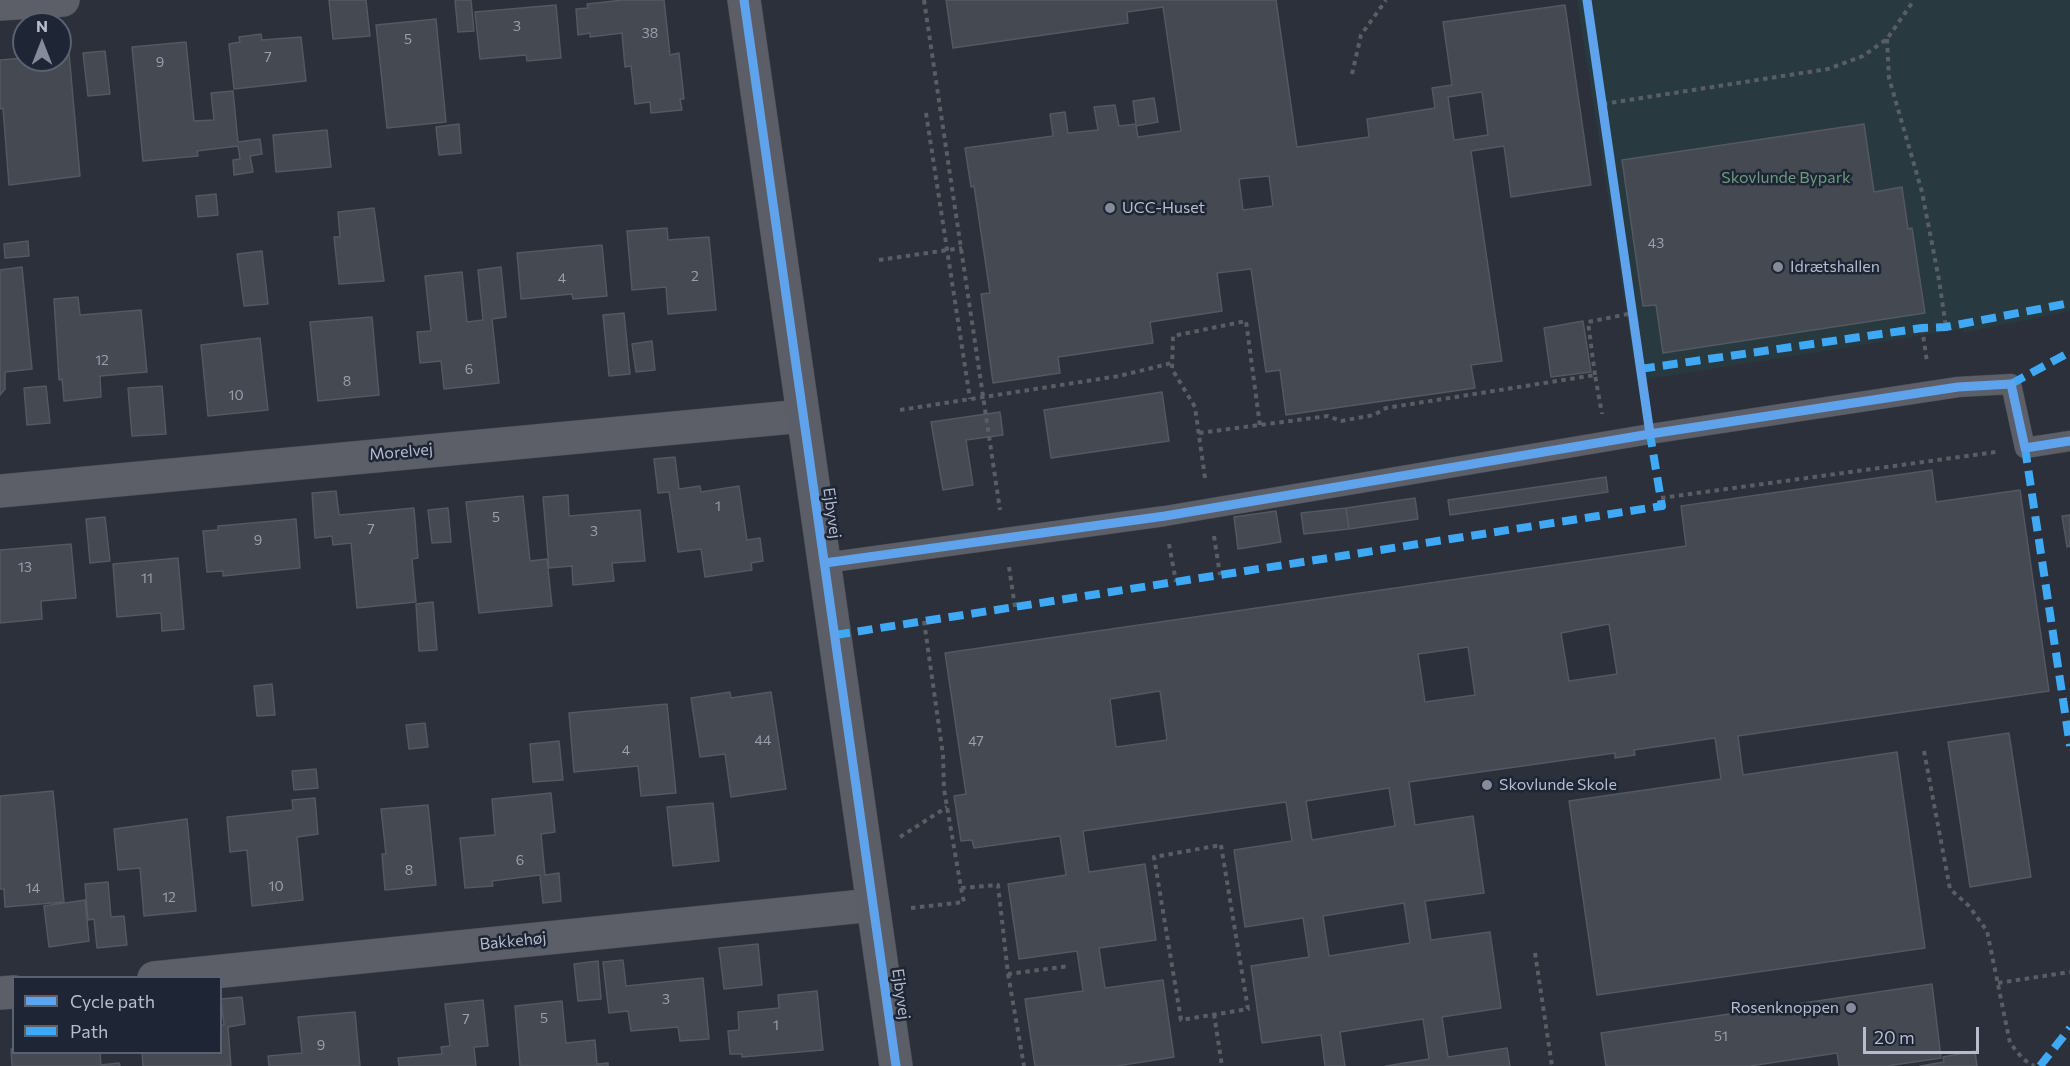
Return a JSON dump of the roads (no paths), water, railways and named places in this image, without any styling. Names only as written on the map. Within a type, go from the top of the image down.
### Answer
[{"type":"street","points":[[0,4],[63,0]]},
{"type":"street","name":"Ejbyvej","points":[[744,0],[896,1066]]},
{"type":"street","name":"Morelvej","points":[[0,491],[803,416]]},
{"type":"street","name":"Bakkehøj","points":[[174,976],[873,905]]},
{"type":"lane","points":[[825,563],[1164,516],[1606,441],[1949,388],[2011,384],[2025,448],[2070,441]]},
{"type":"place","name":"UCC-Huset","points":[[1110,208]]},
{"type":"place","name":"Idrætshallen","points":[[1778,267]]},
{"type":"place","name":"Skovlunde Skole","points":[[1487,785]]},
{"type":"place","name":"Rosenknoppen","points":[[1851,1008]]},
{"type":"park label","name":"Skovlunde Bypark","points":[[1786,178]]}]
